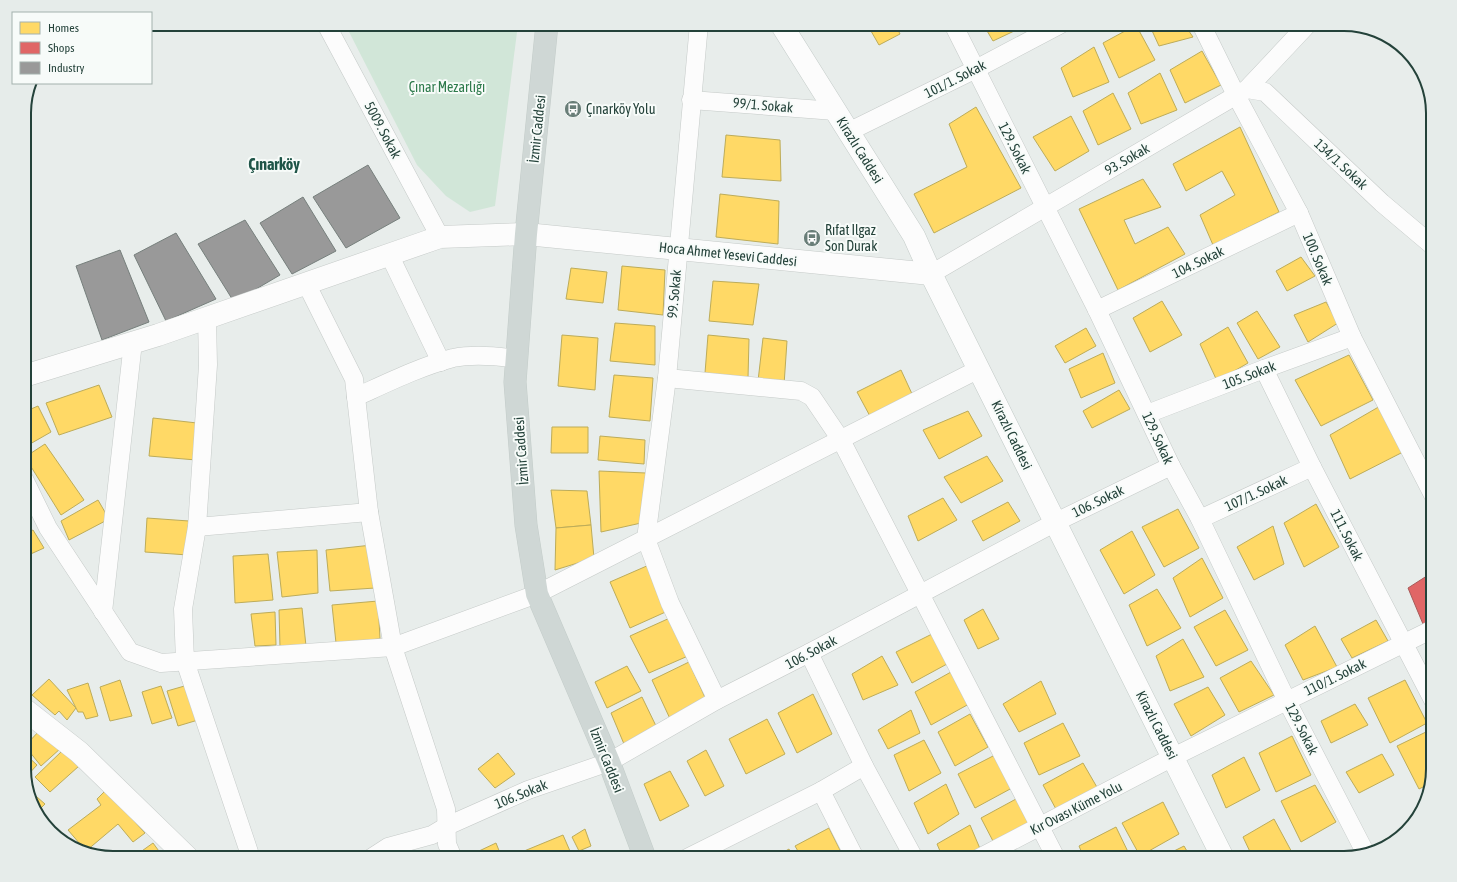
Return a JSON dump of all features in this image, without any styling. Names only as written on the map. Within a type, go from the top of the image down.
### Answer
[{"type":"main road","name":"İzmir Caddesi","points":[[546,31],[526,234],[516,382],[526,525],[537,594],[609,762],[642,851]]},
{"type":"street","name":"5009. Sokak","points":[[330,31],[440,237]]},
{"type":"street","name":"99. Sokak","points":[[646,539],[667,378],[698,31]]},
{"type":"street","name":"Kirazlı Caddesi","points":[[785,31],[914,236],[931,274],[1220,851]]},
{"type":"street","name":"129. Sokak","points":[[956,31],[1097,310],[1171,466],[1200,519],[1287,701],[1363,848]]},
{"type":"street","name":"101/1. Sokak","points":[[848,132],[976,69],[1048,31]]},
{"type":"street","name":"100. Sokak","points":[[1205,31],[1241,92],[1299,213],[1352,337],[1426,481]]},
{"type":"street","name":"93. Sokak","points":[[931,274],[1241,92],[1301,31]]},
{"type":"street","name":"134/1. Sokak","points":[[1241,92],[1265,92],[1382,203],[1426,240]]},
{"type":"street","name":"99/1. Sokak","points":[[691,100],[836,111]]},
{"type":"street","name":"104. Sokak","points":[[1097,310],[1299,213]]},
{"type":"street","name":"Hoca Ahmet Yesevi Caddesi","points":[[31,374],[207,318],[440,237],[526,234],[931,274]]},
{"type":"street","points":[[389,254],[442,362]]},
{"type":"street","points":[[306,283],[354,379],[369,512],[393,647],[446,809],[447,844],[450,851]]},
{"type":"street","points":[[207,318],[208,365],[197,527],[183,609],[185,661],[249,851]]},
{"type":"street","name":"105. Sokak","points":[[1147,414],[1352,337]]},
{"type":"street","points":[[103,612],[134,342]]},
{"type":"street","points":[[356,397],[420,369],[454,358],[494,356],[517,359]]},
{"type":"street","points":[[31,494],[48,528],[130,652],[160,663],[393,647],[537,594],[979,369]]},
{"type":"street","name":"111. Sokak","points":[[1264,369],[1312,466],[1426,687]]},
{"type":"street","points":[[667,378],[801,391],[812,397],[841,440],[1052,851]]},
{"type":"street","name":"106. Sokak","points":[[383,851],[388,848],[432,835],[447,826],[528,790],[609,762],[717,700],[1056,522],[1171,466]]},
{"type":"street","name":"107/1. Sokak","points":[[1200,519],[1312,466]]},
{"type":"street","points":[[197,527],[369,512]]},
{"type":"street","points":[[646,539],[670,603],[717,700]]},
{"type":"street","name":"110/1. Sokak","points":[[1173,757],[1426,632]]},
{"type":"street","points":[[809,653],[864,766],[910,851]]},
{"type":"street","points":[[31,714],[79,752],[181,851]]},
{"type":"street","name":"Kır Ovası Küme Yolu","points":[[992,851],[1173,757]]},
{"type":"street","points":[[701,851],[822,791],[864,766]]},
{"type":"street","points":[[822,791],[852,851]]},
{"type":"green space","name":"Çınar Mezarlığı","points":[[349,31],[517,31],[495,206],[470,212],[446,196],[417,165]]},
{"type":"building: Homes","points":[[871,31],[898,31],[900,34],[879,45]]},
{"type":"building: Homes","points":[[987,31],[1014,31],[993,41]]},
{"type":"building: Homes","points":[[1125,31],[1139,31],[1155,60],[1119,78],[1103,43]]},
{"type":"building: Homes","points":[[1152,31],[1189,31],[1193,37],[1159,46]]},
{"type":"building: Homes","points":[[1094,47],[1109,82],[1073,97],[1061,68]]},
{"type":"building: Homes","points":[[1202,51],[1221,85],[1185,103],[1170,70]]},
{"type":"building: Homes","points":[[1160,73],[1177,110],[1141,124],[1128,93]]},
{"type":"building: Homes","points":[[1113,93],[1131,129],[1098,145],[1083,111]]},
{"type":"building: Homes","points":[[976,107],[1021,188],[934,233],[914,194],[967,167],[949,124]]},
{"type":"building: Homes","points":[[1071,116],[1089,151],[1055,171],[1033,137]]},
{"type":"building: Homes","points":[[1240,127],[1279,212],[1213,245],[1200,215],[1235,195],[1222,171],[1186,191],[1173,164]]},
{"type":"building: Homes","points":[[726,135],[780,140],[781,181],[722,177]]},
{"type":"building: Homes","points":[[1143,179],[1161,207],[1124,220],[1135,244],[1168,227],[1185,254],[1118,290],[1079,209]]},
{"type":"building: Homes","points":[[720,194],[779,201],[778,244],[716,237]]},
{"type":"building: Homes","points":[[1301,257],[1315,276],[1287,291],[1276,271]]},
{"type":"building: Homes","points":[[622,266],[665,270],[663,315],[618,310]]},
{"type":"building: Homes","points":[[571,268],[607,272],[603,303],[566,299]]},
{"type":"building: Homes","points":[[713,281],[759,284],[753,325],[709,321]]},
{"type":"building: Homes","points":[[1162,301],[1182,335],[1150,352],[1133,318]]},
{"type":"building: Homes","points":[[1326,302],[1338,323],[1308,342],[1294,315]]},
{"type":"building: Homes","points":[[1257,311],[1280,347],[1258,359],[1237,323]]},
{"type":"building: Homes","points":[[615,323],[655,326],[655,365],[610,361]]},
{"type":"building: Homes","points":[[1228,327],[1248,363],[1217,381],[1200,344]]},
{"type":"building: Homes","points":[[1086,328],[1096,346],[1065,363],[1055,346]]},
{"type":"building: Homes","points":[[562,335],[598,338],[595,390],[558,386]]},
{"type":"building: Homes","points":[[708,335],[749,339],[748,378],[705,373]]},
{"type":"building: Homes","points":[[763,338],[787,341],[784,385],[758,381]]},
{"type":"building: Homes","points":[[1103,353],[1115,383],[1081,398],[1069,369]]},
{"type":"building: Homes","points":[[1349,355],[1373,400],[1321,426],[1295,380]]},
{"type":"building: Homes","points":[[901,370],[913,396],[871,418],[857,392]]},
{"type":"building: Homes","points":[[614,375],[653,378],[650,421],[609,417]]},
{"type":"building: Homes","points":[[99,385],[112,417],[59,435],[46,403]]},
{"type":"building: Homes","points":[[1119,390],[1130,409],[1092,428],[1083,411]]},
{"type":"building: Homes","points":[[1382,405],[1403,452],[1350,479],[1330,435]]},
{"type":"building: Homes","points":[[38,406],[51,432],[31,443],[31,409]]},
{"type":"building: Homes","points":[[968,411],[982,436],[939,459],[923,430]]},
{"type":"building: Homes","points":[[153,418],[197,423],[196,460],[149,456]]},
{"type":"building: Homes","points":[[552,427],[588,427],[588,453],[551,453]]},
{"type":"building: Homes","points":[[600,436],[645,440],[644,464],[598,460]]},
{"type":"building: Homes","points":[[45,444],[84,500],[61,515],[31,467],[31,453]]},
{"type":"building: Homes","points":[[987,456],[1003,481],[961,503],[944,477]]},
{"type":"building: Homes","points":[[599,471],[646,473],[641,523],[601,532]]},
{"type":"building: Homes","points":[[551,490],[587,491],[591,525],[556,528]]},
{"type":"building: Homes","points":[[943,498],[957,520],[918,541],[908,516]]},
{"type":"building: Homes","points":[[98,500],[109,519],[69,540],[61,521]]},
{"type":"building: Homes","points":[[1008,502],[1020,521],[983,541],[972,521]]},
{"type":"building: Homes","points":[[1316,504],[1339,547],[1304,567],[1284,523]]},
{"type":"building: Homes","points":[[1178,509],[1199,548],[1164,567],[1142,527]]},
{"type":"building: Homes","points":[[147,518],[189,521],[188,555],[145,552]]},
{"type":"building: Homes","points":[[591,525],[594,558],[555,570],[556,528]]},
{"type":"building: Homes","points":[[1273,526],[1284,564],[1254,580],[1237,547]]},
{"type":"building: Homes","points":[[33,530],[44,548],[31,554],[31,531]]},
{"type":"building: Homes","points":[[1132,531],[1155,575],[1124,594],[1100,550]]},
{"type":"building: Homes","points":[[372,545],[375,588],[330,591],[326,550]]},
{"type":"building: Homes","points":[[317,550],[318,593],[282,597],[277,552]]},
{"type":"building: Homes","points":[[268,554],[273,600],[235,603],[233,556]]},
{"type":"building: Homes","points":[[1202,558],[1223,598],[1190,617],[1173,578]]},
{"type":"building: Homes","points":[[649,565],[670,610],[630,628],[610,582]]},
{"type":"building: Homes","points":[[1157,589],[1181,628],[1147,646],[1129,605]]},
{"type":"building: Homes","points":[[378,601],[380,639],[336,643],[332,605]]},
{"type":"building: Homes","points":[[302,608],[306,646],[280,647],[279,610]]},
{"type":"building: Homes","points":[[983,609],[999,639],[978,649],[964,620]]},
{"type":"building: Homes","points":[[1225,610],[1248,650],[1216,666],[1194,627]]},
{"type":"building: Homes","points":[[275,612],[276,645],[255,646],[251,614]]},
{"type":"building: Homes","points":[[672,617],[688,656],[649,673],[630,636]]},
{"type":"building: Homes","points":[[1376,620],[1388,641],[1352,658],[1341,639]]},
{"type":"building: Homes","points":[[1315,626],[1337,667],[1303,680],[1285,645]]},
{"type":"building: Homes","points":[[932,634],[947,664],[912,683],[896,652]]},
{"type":"building: Homes","points":[[1183,639],[1204,677],[1170,691],[1156,656]]},
{"type":"building: Homes","points":[[882,656],[898,685],[863,700],[852,674]]},
{"type":"building: Homes","points":[[1251,661],[1274,695],[1239,712],[1220,678]]},
{"type":"building: Homes","points":[[689,662],[708,704],[672,723],[652,680]]},
{"type":"building: Homes","points":[[627,666],[641,691],[607,708],[595,682]]},
{"type":"building: Homes","points":[[951,672],[969,704],[931,725],[915,692]]},
{"type":"building: Homes","points":[[49,679],[76,708],[67,720],[59,711],[55,715],[32,695]]},
{"type":"building: Homes","points":[[120,680],[132,716],[110,721],[100,687]]},
{"type":"building: Homes","points":[[1405,680],[1426,724],[1390,743],[1368,698]]},
{"type":"building: Homes","points":[[1041,681],[1056,714],[1019,732],[1003,704]]},
{"type":"building: Homes","points":[[88,683],[98,716],[86,719],[83,712],[78,712],[67,690]]},
{"type":"building: Homes","points":[[188,685],[198,720],[178,726],[167,691]]},
{"type":"building: Homes","points":[[161,686],[172,718],[152,724],[142,692]]},
{"type":"building: Homes","points":[[1208,687],[1225,715],[1191,736],[1174,704]]},
{"type":"building: Homes","points":[[813,694],[832,734],[797,753],[778,713]]},
{"type":"building: Homes","points":[[642,697],[657,728],[624,744],[611,713]]},
{"type":"building: Homes","points":[[1355,704],[1368,725],[1331,743],[1321,721]]},
{"type":"building: Homes","points":[[911,710],[920,733],[888,749],[878,730]]},
{"type":"building: Homes","points":[[970,714],[988,747],[955,766],[938,732]]},
{"type":"building: Homes","points":[[31,719],[35,722],[31,727]]},
{"type":"building: Homes","points":[[767,719],[785,754],[746,774],[729,739]]},
{"type":"building: Homes","points":[[1063,723],[1080,756],[1039,775],[1024,743]]},
{"type":"building: Homes","points":[[41,729],[61,748],[41,766],[31,754],[31,740]]},
{"type":"building: Homes","points":[[1426,732],[1426,769],[1424,787],[1419,789],[1397,746]]},
{"type":"building: Homes","points":[[1292,736],[1311,775],[1276,792],[1259,753]]},
{"type":"building: Homes","points":[[924,740],[941,773],[909,791],[894,755]]},
{"type":"building: Homes","points":[[706,750],[724,786],[705,796],[687,761]]},
{"type":"building: Homes","points":[[62,751],[79,766],[50,792],[35,777]]},
{"type":"building: Homes","points":[[498,753],[515,774],[495,788],[478,769]]},
{"type":"building: Homes","points":[[1382,754],[1394,775],[1359,793],[1346,772]]},
{"type":"building: Homes","points":[[995,755],[1012,788],[975,808],[958,774]]},
{"type":"building: Homes","points":[[1244,757],[1260,790],[1226,808],[1212,775]]},
{"type":"building: Homes","points":[[31,759],[37,765],[31,772]]},
{"type":"building: Homes","points":[[1083,763],[1098,789],[1057,811],[1043,785]]},
{"type":"building: Homes","points":[[670,771],[689,806],[660,821],[644,784]]},
{"type":"building: Homes","points":[[946,784],[959,814],[928,834],[914,803]]},
{"type":"building: Homes","points":[[1315,785],[1336,822],[1301,842],[1281,801]]},
{"type":"building: Homes","points":[[106,790],[145,833],[133,842],[118,824],[90,847],[80,844],[68,830],[101,805],[97,799]]},
{"type":"building: Homes","points":[[35,795],[45,804],[41,808]]},
{"type":"building: Homes","points":[[1016,799],[1031,825],[994,843],[981,818]]},
{"type":"building: Homes","points":[[1163,802],[1179,834],[1149,851],[1137,851],[1122,823]]},
{"type":"building: Homes","points":[[1274,819],[1291,851],[1250,851],[1243,837]]},
{"type":"building: Homes","points":[[970,825],[981,851],[940,851],[937,844]]},
{"type":"building: Homes","points":[[1116,827],[1128,851],[1081,851],[1079,846]]},
{"type":"building: Homes","points":[[829,828],[840,851],[798,851],[795,846]]},
{"type":"building: Homes","points":[[585,829],[591,846],[579,851],[572,837]]},
{"type":"building: Homes","points":[[563,835],[570,851],[524,851]]},
{"type":"building: Homes","points":[[153,843],[159,851],[142,851]]},
{"type":"building: Homes","points":[[496,843],[499,851],[479,851]]},
{"type":"building: Homes","points":[[1184,846],[1187,851],[1174,851]]},
{"type":"building: Shops","points":[[1426,576],[1426,622],[1423,624],[1408,588]]},
{"type":"building: Industry","points":[[368,165],[400,218],[346,248],[313,197]]},
{"type":"building: Industry","points":[[303,197],[336,251],[292,274],[260,223]]},
{"type":"building: Industry","points":[[245,220],[280,275],[234,302],[198,244]]},
{"type":"building: Industry","points":[[176,233],[216,299],[166,321],[134,255]]},
{"type":"building: Industry","points":[[120,250],[149,322],[102,340],[76,266]]},
{"type":"place","name":"Çınarköy Yolu","points":[[573,109]]},
{"type":"place","name":"Rıfat Ilgaz Son Durak","points":[[812,238]]},
{"type":"district","name":"Çınarköy","points":[[274,164]]}]
